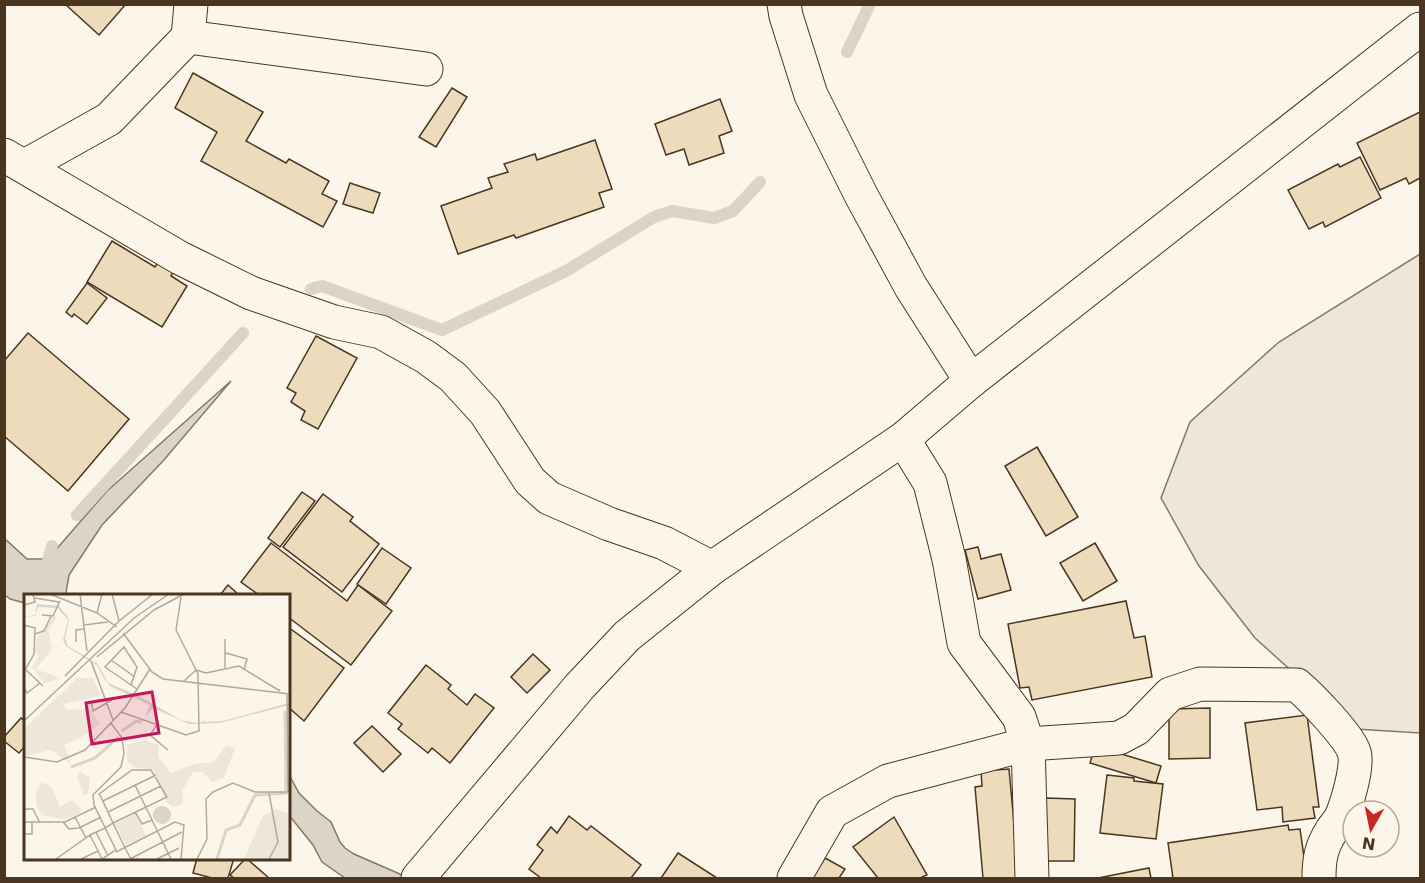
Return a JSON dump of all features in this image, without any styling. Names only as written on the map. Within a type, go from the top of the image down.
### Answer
[{"type":"street","points":[[15,160],[108,119],[188,37],[191,4]]},
{"type":"street","points":[[784,4],[811,94],[851,175],[911,287],[971,381]]},
{"type":"street","points":[[418,879],[580,686],[627,636],[712,568],[903,439],[971,381],[1420,29]]},
{"type":"street","points":[[188,37],[426,69]]},
{"type":"street","points":[[15,160],[180,258],[251,293],[334,322],[381,332],[426,357],[453,377],[485,411],[530,482],[549,498],[609,524],[664,543],[712,568]]},
{"type":"street","points":[[903,439],[930,483],[949,559],[964,643],[1019,717],[1028,744],[1032,879]]},
{"type":"street","points":[[794,879],[832,812],[888,781],[1028,744],[1119,738],[1136,729],[1170,694],[1200,684],[1297,685],[1346,739],[1354,752],[1355,762],[1342,817],[1331,832],[1319,856],[1319,879]]},
{"type":"shaded area","points":[[1420,254],[1420,733],[1356,729],[1255,638],[1199,566],[1161,498],[1190,422],[1279,342]]},
{"type":"shaded area","points":[[231,381],[163,461],[102,525],[69,575],[67,594],[24,594],[24,603],[10,599],[5,595],[5,539],[27,559],[44,559],[53,553],[107,491]]},
{"type":"shaded area","points":[[290,777],[299,793],[331,822],[345,848],[409,878],[345,878],[322,862],[313,845],[290,816]]},
{"type":"building","points":[[65,4],[126,4],[99,35]]},
{"type":"building","points":[[193,73],[263,112],[246,141],[286,163],[289,159],[329,181],[322,194],[337,201],[323,227],[201,161],[217,132],[175,108]]},
{"type":"building","points":[[452,88],[467,97],[436,147],[419,137]]},
{"type":"building","points":[[720,99],[732,131],[719,136],[724,153],[689,165],[684,149],[666,155],[655,124]]},
{"type":"building","points":[[1420,112],[1420,178],[1409,184],[1406,178],[1380,190],[1357,143]]},
{"type":"building","points":[[595,140],[612,189],[599,193],[604,207],[516,238],[514,235],[458,254],[441,206],[492,188],[488,178],[508,172],[504,164],[535,154],[537,160]]},
{"type":"building","points":[[1360,157],[1381,198],[1325,227],[1323,222],[1309,229],[1288,190],[1338,164],[1340,167]]},
{"type":"building","points":[[350,183],[380,193],[373,213],[343,204]]},
{"type":"building","points":[[112,241],[155,267],[159,261],[174,270],[171,276],[187,286],[162,327],[87,282]]},
{"type":"building","points":[[87,283],[107,298],[87,324],[74,314],[72,317],[66,312]]},
{"type":"building","points":[[28,333],[129,419],[68,491],[4,436],[4,361]]},
{"type":"building","points":[[316,336],[357,358],[318,429],[301,420],[305,411],[291,402],[296,393],[287,388]]},
{"type":"building","points":[[1037,447],[1078,517],[1046,536],[1005,466]]},
{"type":"building","points":[[302,492],[315,501],[280,547],[268,538]]},
{"type":"building","points":[[323,494],[353,517],[350,521],[379,544],[342,592],[283,547]]},
{"type":"building","points":[[271,543],[347,601],[358,585],[392,611],[351,665],[290,619],[290,594],[258,594],[241,582]]},
{"type":"building","points":[[1095,543],[1117,581],[1083,601],[1060,563]]},
{"type":"building","points":[[978,547],[981,559],[1001,554],[1011,590],[978,599],[965,550]]},
{"type":"building","points":[[382,548],[411,568],[386,604],[357,584]]},
{"type":"building","points":[[228,585],[238,594],[221,594]]},
{"type":"building","points":[[1126,601],[1134,638],[1145,636],[1152,677],[1032,700],[1029,687],[1020,688],[1008,624]]},
{"type":"building","points":[[290,628],[344,668],[304,721],[290,709]]},
{"type":"building","points":[[533,654],[550,670],[527,693],[511,677]]},
{"type":"building","points":[[426,665],[451,685],[448,689],[467,705],[475,694],[494,708],[450,763],[432,748],[428,753],[398,729],[402,724],[388,713]]},
{"type":"building","points":[[1210,708],[1210,758],[1169,759],[1169,709]]},
{"type":"building","points":[[1307,715],[1319,807],[1313,807],[1315,818],[1283,822],[1282,807],[1257,810],[1245,723]]},
{"type":"building","points":[[21,718],[24,720],[24,747],[19,753],[4,741],[4,737]]},
{"type":"building","points":[[372,726],[401,754],[383,772],[354,743]]},
{"type":"building","points":[[1095,746],[1161,766],[1156,783],[1090,763]]},
{"type":"building","points":[[1009,769],[1019,878],[983,878],[975,787],[982,786],[981,771]]},
{"type":"building","points":[[1107,775],[1163,784],[1156,839],[1100,833]]},
{"type":"building","points":[[1046,798],[1075,799],[1074,861],[1044,861]]},
{"type":"building","points":[[569,816],[587,830],[591,826],[641,865],[631,878],[541,878],[529,869],[543,850],[537,845],[551,827],[557,833]]},
{"type":"building","points":[[894,817],[927,875],[920,878],[878,878],[853,847]]},
{"type":"building","points":[[1288,825],[1289,830],[1300,829],[1307,878],[1173,878],[1168,843]]},
{"type":"building","points":[[678,853],[717,878],[661,878]]},
{"type":"building","points":[[825,858],[845,869],[839,878],[812,878]]},
{"type":"building","points":[[197,859],[234,859],[228,878],[212,878],[193,873]]},
{"type":"building","points":[[247,859],[269,878],[234,878],[230,875]]},
{"type":"building","points":[[1149,868],[1151,878],[1098,878]]},
{"type":"waterway","points":[[847,52],[870,4]]},
{"type":"waterway","points":[[311,289],[322,286],[442,330],[566,271],[654,217],[672,211],[714,218],[733,211],[760,182]]},
{"type":"waterway","points":[[77,515],[243,333]]},
{"type":"waterway","points":[[45,571],[52,546]]}]
